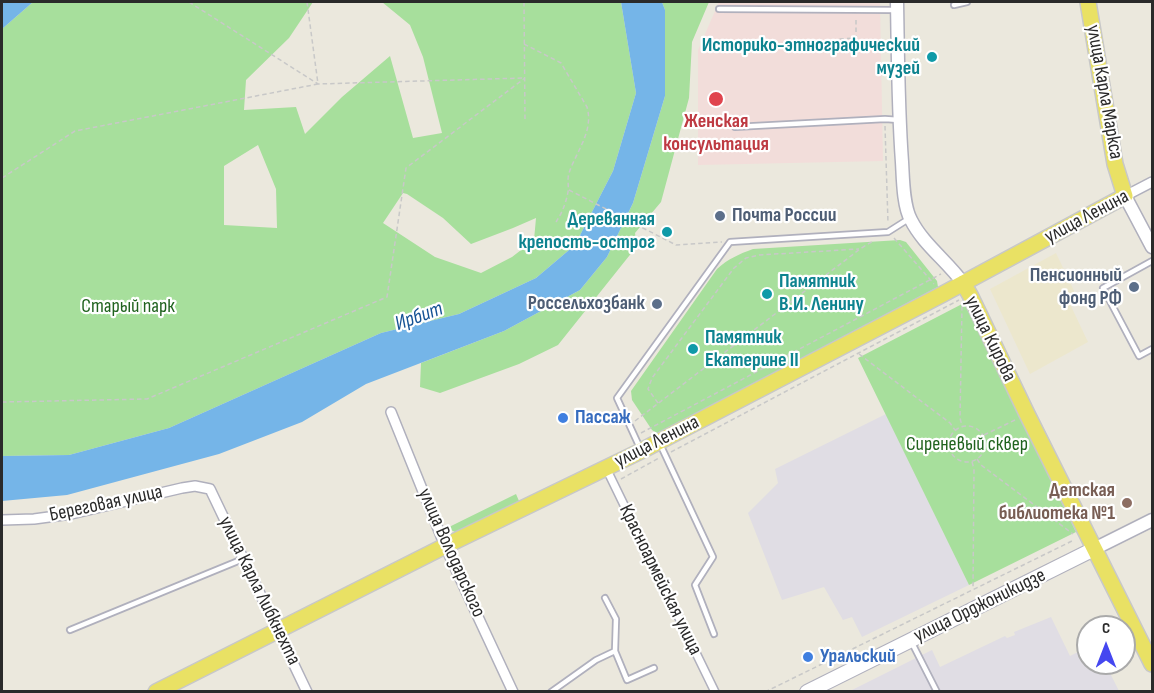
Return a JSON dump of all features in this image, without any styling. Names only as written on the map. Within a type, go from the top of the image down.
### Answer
[{"type":"main road","name":"улица Карла Маркса","points":[[1088,2],[1115,164],[1125,196]]},
{"type":"main road","name":"улица Ленина","points":[[156,692],[641,451],[662,448],[1125,196]]},
{"type":"main road","name":"улица Кирова","points":[[963,283],[1152,664]]},
{"type":"main road","name":"улица Орджоникидзе","points":[[807,692],[1094,549]]},
{"type":"street","name":"улица Кирова","points":[[897,6],[898,120],[904,192],[910,218],[921,235],[963,283]]},
{"type":"street","name":"улица Ленина","points":[[1125,196],[1152,182]]},
{"type":"street","name":"улица Карла Маркса","points":[[1125,196],[1152,247]]},
{"type":"street","name":"улица Володарского","points":[[392,412],[446,546],[513,692]]},
{"type":"street","name":"Красноармейская улица","points":[[606,468],[715,692]]},
{"type":"street","name":"Береговая улица","points":[[2,520],[71,514],[195,486],[210,489]]},
{"type":"street","name":"улица Карла Либкнехта","points":[[210,489],[307,692]]},
{"type":"street","name":"улица Орджоникидзе","points":[[1094,549],[1152,520]]},
{"type":"lane","points":[[954,5],[967,2]]},
{"type":"lane","points":[[719,9],[856,11],[897,6]]},
{"type":"lane","points":[[735,127],[898,120]]},
{"type":"lane","points":[[641,451],[617,398],[730,242],[888,232],[910,218]]},
{"type":"lane","points":[[1152,261],[1103,288],[1139,356],[1152,349]]},
{"type":"lane","points":[[662,448],[713,557],[695,585],[714,634]]},
{"type":"lane","points":[[70,630],[243,559]]},
{"type":"lane","points":[[605,598],[616,619],[615,651],[627,680],[654,668]]},
{"type":"lane","points":[[910,640],[938,692]]},
{"type":"lane","points":[[551,692],[596,660],[615,651]]},
{"type":"path","points":[[189,2],[318,84]]},
{"type":"path","points":[[307,2],[318,84]]},
{"type":"path","points":[[524,2],[525,119]]},
{"type":"path","points":[[836,39],[856,38],[856,11]]},
{"type":"path","points":[[837,44],[840,39]]},
{"type":"path","points":[[524,44],[561,63],[589,114],[587,130],[568,178],[568,190],[556,222]]},
{"type":"path","points":[[2,178],[75,131],[318,84],[525,78]]},
{"type":"path","points":[[2,402],[147,399],[387,297],[406,168],[525,78]]},
{"type":"path","points":[[568,190],[676,245],[730,242]]},
{"type":"path","points":[[629,425],[860,249],[888,232]]},
{"type":"path","points":[[658,404],[648,389],[652,378],[734,268],[746,258],[759,255],[860,249]]},
{"type":"path","points":[[634,436],[952,268]]},
{"type":"path","points":[[613,483],[662,448],[858,354],[962,299],[960,418],[962,426]]},
{"type":"path","points":[[858,354],[950,423],[955,430]]},
{"type":"path","points":[[984,436],[1027,414]]},
{"type":"path","points":[[967,425],[977,428],[984,436],[985,446],[981,456],[972,462],[962,462],[954,457],[949,443],[955,430],[967,425]]},
{"type":"path","points":[[765,692],[1078,538],[981,465],[977,459]]},
{"type":"path","points":[[972,462],[974,469],[973,590]]},
{"type":"shaded area","points":[[719,2],[880,3],[883,161],[698,165],[698,50]]},
{"type":"shaded area","points":[[1056,253],[1077,297],[1069,302],[1088,342],[1030,374],[990,289]]},
{"type":"shaded area","points":[[886,414],[969,585],[862,637],[852,617],[843,620],[824,587],[782,600],[748,513],[778,483],[775,469]]},
{"type":"shaded area","points":[[1051,617],[1070,656],[1076,653],[1076,675],[1111,675],[1119,691],[848,692],[932,650],[940,667],[1005,636],[1007,638],[1015,635],[1014,632]]},
{"type":"green space","name":"Старый парк","points":[[33,2],[313,2],[289,38],[246,80],[244,110],[296,107],[305,134],[342,97],[390,56],[413,138],[442,133],[423,57],[410,25],[382,2],[621,2],[636,93],[613,171],[575,245],[536,278],[459,314],[381,333],[169,428],[69,455],[2,456],[2,29]],"holes":[[[258,145],[276,189],[277,228],[224,225],[224,166]],[[403,193],[443,218],[471,244],[536,218],[534,240],[512,257],[481,273],[435,257],[383,223]]]},
{"type":"green space","points":[[662,2],[709,2],[692,42],[689,98],[661,202],[635,233],[637,246],[558,345],[519,364],[440,393],[420,387],[421,363],[504,331],[580,290],[607,257],[633,203],[665,96],[665,10]]},
{"type":"green space","points":[[900,240],[906,242],[937,281],[938,287],[658,434],[652,430],[632,400],[631,391],[721,265],[753,249]]},
{"type":"green space","name":"Сиреневый сквер","points":[[964,303],[1076,532],[969,585],[858,358]]},
{"type":"green space","points":[[516,494],[519,501],[461,531],[455,532],[447,528]]},
{"type":"water","points":[[2,2],[33,2],[2,29]]},
{"type":"water","points":[[621,2],[662,2],[665,10],[665,96],[633,203],[607,257],[580,290],[504,331],[366,384],[302,422],[219,454],[67,495],[2,501],[2,456],[69,455],[169,428],[381,333],[459,314],[536,278],[575,245],[613,171],[636,93]]},
{"type":"place","name":"Историко-этнографический музей","points":[[932,57]]},
{"type":"place","name":"Женская консультация","points":[[716,99]]},
{"type":"place","name":"Почта России","points":[[720,216]]},
{"type":"place","name":"Деревянная крепость-острог","points":[[667,232]]},
{"type":"place","name":"Пенсионный фонд РФ","points":[[1134,287]]},
{"type":"place","name":"Памятник В.И. Ленину","points":[[767,294]]},
{"type":"place","name":"Россельхозбанк","points":[[657,304]]},
{"type":"place","name":"Памятник Екатерине II","points":[[693,349]]},
{"type":"place","name":"Пассаж","points":[[563,418]]},
{"type":"place","name":"Детская библиотека №1","points":[[1127,503]]},
{"type":"place","name":"Уральский","points":[[808,657]]},
{"type":"water label","name":"Ирбит","points":[[419,317]]}]
